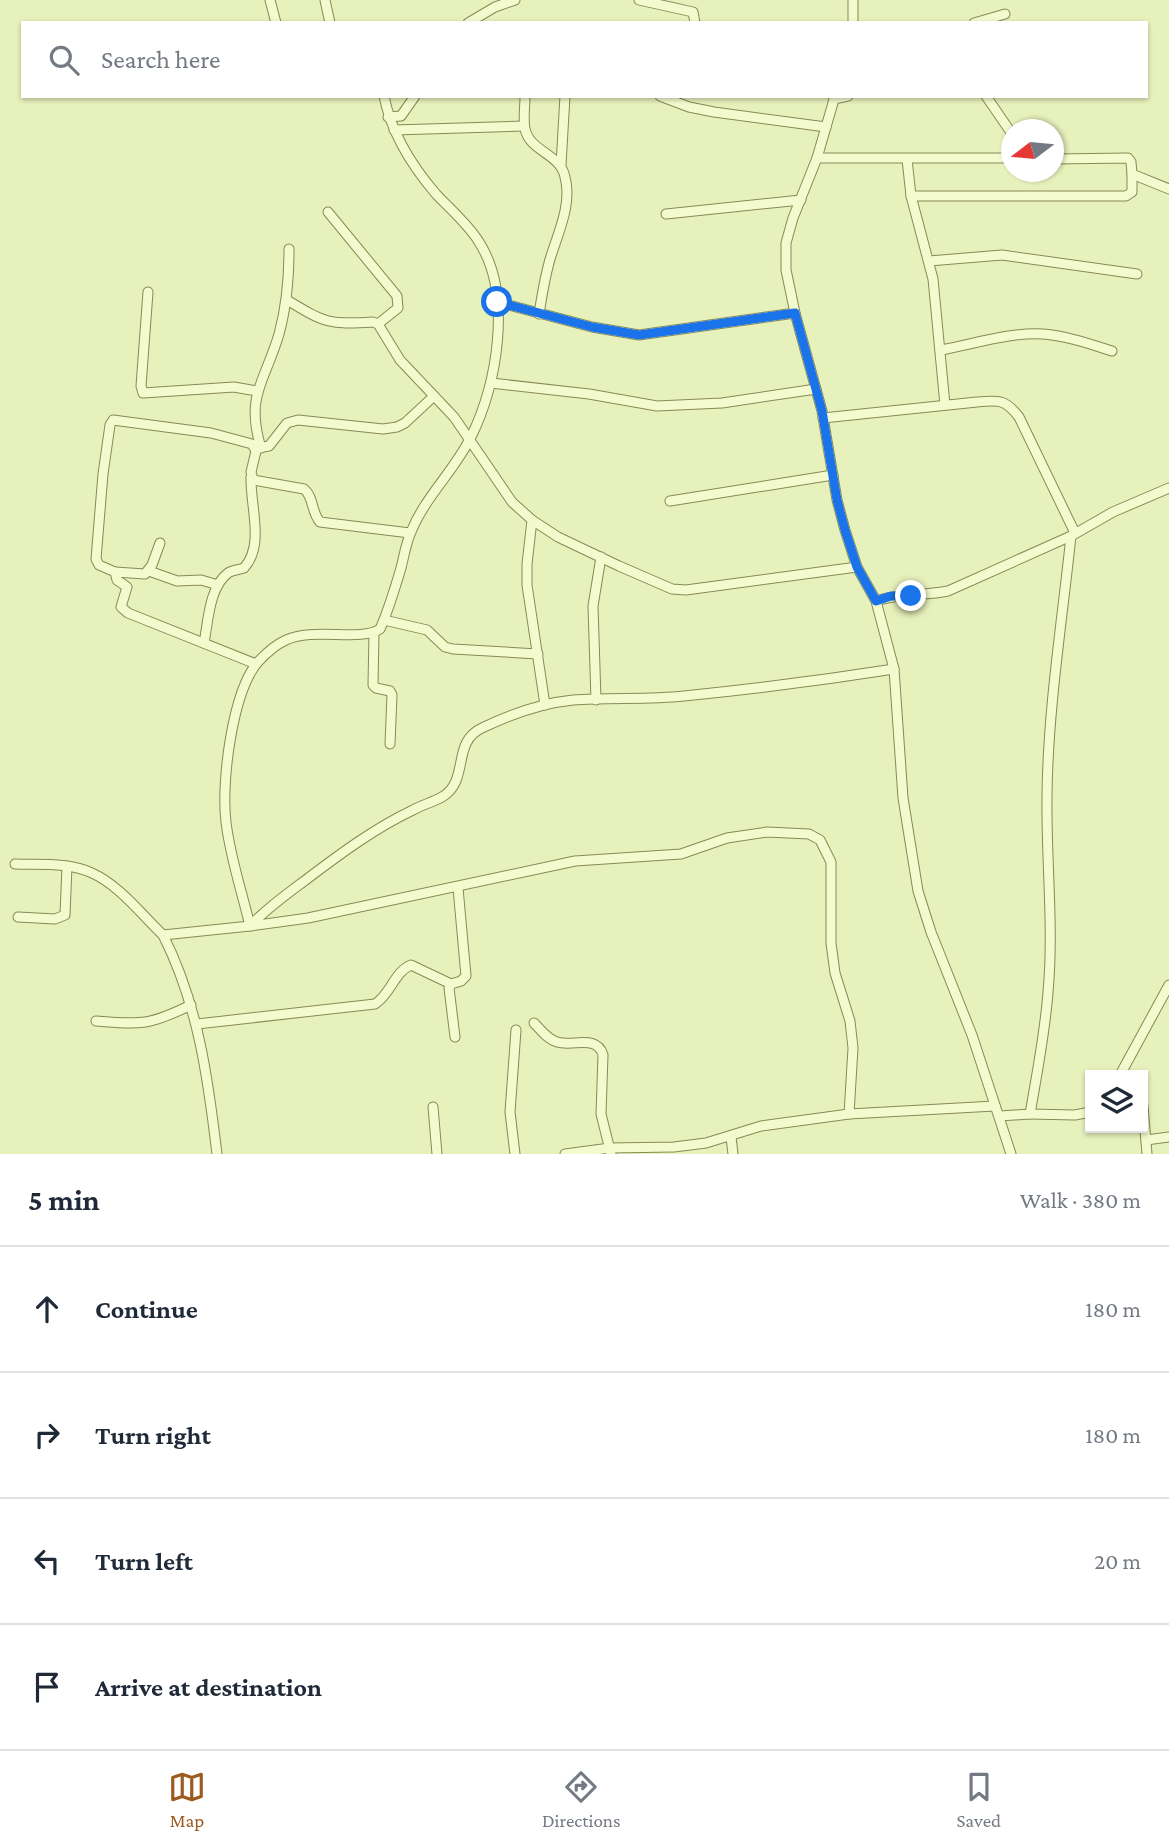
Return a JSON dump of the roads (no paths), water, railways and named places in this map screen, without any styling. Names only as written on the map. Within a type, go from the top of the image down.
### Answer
[{"type":"street","points":[[270,0],[275,21]]},
{"type":"street","points":[[325,0],[330,21]]},
{"type":"street","points":[[471,21],[495,7],[515,0]]},
{"type":"street","points":[[639,0],[693,12],[695,21]]},
{"type":"street","points":[[853,0],[853,21]]},
{"type":"street","points":[[981,21],[1005,14]]},
{"type":"street","points":[[250,926],[226,824],[223,789],[226,761],[246,683],[256,664],[273,646],[290,638],[313,634],[374,633],[380,629],[410,533],[470,439],[491,383],[496,351],[497,302],[491,268],[479,242],[434,191],[399,141],[388,117],[384,98]]},
{"type":"street","points":[[388,117],[401,116],[414,98]]},
{"type":"street","points":[[525,98],[524,126],[531,143],[561,165]]},
{"type":"street","points":[[539,314],[551,257],[565,210],[567,190],[561,165],[565,98]]},
{"type":"street","points":[[834,98],[817,158],[786,243],[786,270],[823,418],[832,475],[845,530],[857,567],[876,601],[894,669],[903,798],[918,891],[931,932],[972,1035],[1011,1154]]},
{"type":"street","points":[[987,98],[1002,119]]},
{"type":"street","points":[[685,101],[714,112],[826,127]]},
{"type":"street","points":[[394,130],[524,126]]},
{"type":"street","points":[[817,158],[1001,158]]},
{"type":"street","points":[[911,196],[1126,196],[1132,192],[1131,162],[1126,158],[1064,159]]},
{"type":"street","points":[[907,159],[911,196],[933,279],[945,405]]},
{"type":"street","points":[[1132,174],[1169,189]]},
{"type":"street","points":[[666,214],[801,200]]},
{"type":"street","points":[[328,212],[397,296],[398,308],[378,324]]},
{"type":"street","points":[[204,643],[218,585],[227,574],[244,568],[254,552],[256,539],[251,477],[258,448],[254,419],[257,391],[278,335],[287,300],[289,249]]},
{"type":"street","points":[[929,261],[1002,256],[1137,274]]},
{"type":"street","points":[[148,292],[141,386],[143,393],[234,387],[257,391]]},
{"type":"street","points":[[287,300],[332,324],[378,324],[400,360],[454,417],[512,502],[532,520],[558,537],[672,589],[686,590],[857,567]]},
{"type":"street","points":[[497,302],[616,332],[639,335],[795,313]]},
{"type":"street","points":[[941,351],[1024,334],[1067,338],[1112,351]]},
{"type":"street","points":[[491,383],[589,394],[657,406],[722,402],[816,389]]},
{"type":"street","points":[[258,448],[272,444],[279,431],[298,420],[383,429],[397,427],[433,396]]},
{"type":"street","points":[[823,418],[999,400],[1010,404],[1019,417],[1073,534],[1056,670],[1047,796],[1050,872],[1048,990],[1030,1114]]},
{"type":"street","points":[[160,543],[149,571],[142,575],[115,572],[99,565],[96,559],[103,474],[110,425],[114,420],[211,433],[252,443],[258,448]]},
{"type":"street","points":[[670,501],[832,475]]},
{"type":"street","points":[[251,477],[257,481],[304,489],[310,496],[314,516],[320,522],[410,533]]},
{"type":"street","points":[[876,601],[891,596],[926,596],[948,591],[1169,488]]},
{"type":"street","points":[[532,520],[527,585],[545,705]]},
{"type":"street","points":[[596,700],[593,606],[601,557]]},
{"type":"street","points":[[149,571],[183,582],[201,580],[218,585]]},
{"type":"street","points":[[115,572],[117,580],[128,590],[121,604],[124,611],[256,664]]},
{"type":"street","points":[[384,620],[428,630],[446,647],[453,649],[538,654]]},
{"type":"street","points":[[374,633],[375,659],[372,680],[376,688],[390,691],[390,744]]},
{"type":"street","points":[[250,926],[268,907],[384,826],[443,797],[458,779],[462,750],[468,737],[479,729],[545,705],[572,700],[681,696],[894,669]]},
{"type":"street","points":[[163,935],[297,920],[458,888],[575,861],[681,854],[743,835],[793,832],[809,834],[820,840],[831,862],[831,943],[835,973],[850,1021],[853,1048],[849,1114]]},
{"type":"street","points":[[15,864],[67,866],[91,872],[109,883],[163,935],[181,976],[197,1024],[218,1154]]},
{"type":"street","points":[[18,917],[55,919],[65,915],[67,866]]},
{"type":"street","points":[[197,1024],[375,1004],[383,999],[401,972],[411,965],[451,984],[464,979],[466,976],[458,888]]},
{"type":"street","points":[[451,984],[449,993],[455,1037]]},
{"type":"street","points":[[1123,1070],[1169,985]]},
{"type":"street","points":[[96,1021],[138,1025],[150,1023],[191,1005]]},
{"type":"street","points":[[534,1023],[554,1041],[564,1044],[591,1042],[602,1049],[601,1114],[610,1151]]},
{"type":"street","points":[[515,1154],[510,1112],[516,1030]]},
{"type":"street","points":[[565,1154],[706,1143],[761,1126],[849,1114],[995,1105]]},
{"type":"street","points":[[433,1107],[437,1154]]},
{"type":"street","points":[[1000,1115],[1085,1113]]},
{"type":"street","points":[[1145,1133],[1147,1154]]},
{"type":"street","points":[[732,1137],[733,1154]]},
{"type":"street","points":[[1146,1140],[1169,1138]]}]
